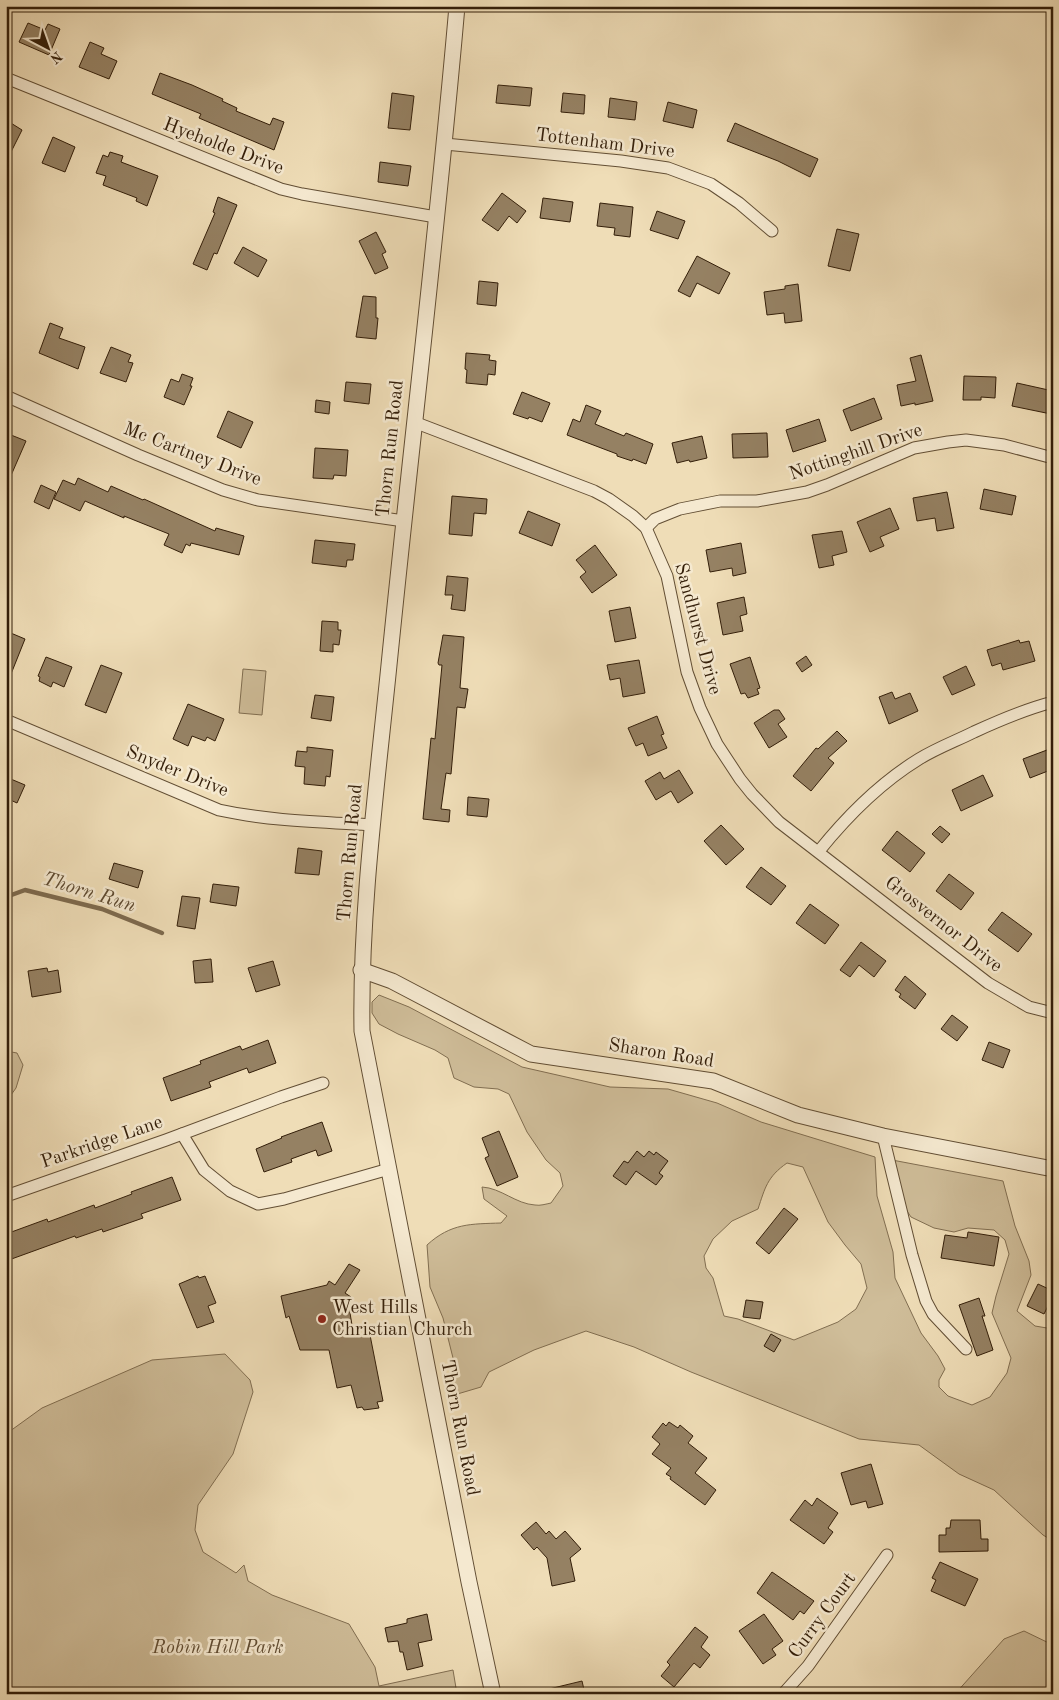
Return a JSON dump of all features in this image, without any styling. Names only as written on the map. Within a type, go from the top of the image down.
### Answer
[{"type":"street","name":"Thorn Run Road","points":[[457,6],[445,144],[414,422],[373,825],[362,970],[362,1031],[469,1582],[493,1694]]},
{"type":"street","name":"Hyeholde Drive","points":[[6,78],[281,189],[436,217]]},
{"type":"street","name":"Tottenham Drive","points":[[445,144],[621,161],[668,168],[712,184],[747,209],[772,231]]},
{"type":"street","name":"Mc Cartney Drive","points":[[6,396],[138,455],[223,490],[258,500],[404,521]]},
{"type":"street","name":"Sandhurst Drive","points":[[414,422],[594,490],[633,516],[646,528],[667,576],[693,692],[717,744],[752,794],[779,822],[819,851]]},
{"type":"street","name":"Nottinghill Drive","points":[[646,528],[655,520],[680,509],[720,501],[758,501],[806,492],[914,448],[948,442],[966,440],[1004,445],[1053,458]]},
{"type":"street","points":[[819,851],[844,820],[863,802],[883,784],[914,762],[992,724],[1036,706],[1053,702]]},
{"type":"street","name":"Snyder Drive","points":[[6,720],[219,810],[280,818],[373,825]]},
{"type":"street","name":"Grosvernor Drive","points":[[819,851],[988,983],[1029,1007],[1053,1014]]},
{"type":"street","name":"Sharon Road","points":[[362,970],[392,981],[531,1054],[713,1081],[798,1115],[883,1136],[1053,1169]]},
{"type":"street","name":"Parkridge Lane","points":[[6,1196],[322,1083]]},
{"type":"street","name":"Parkridge Lane","points":[[182,1134],[204,1170],[230,1191],[258,1204],[284,1199],[389,1169]]},
{"type":"street","points":[[883,1136],[912,1255],[926,1301],[933,1314],[966,1349]]},
{"type":"street","name":"Curry Court","points":[[783,1694],[808,1666],[888,1555]]},
{"type":"green space","points":[[243,669],[266,671],[262,715],[239,713]]},
{"type":"green space","points":[[379,995],[409,1007],[522,1067],[610,1087],[668,1089],[717,1103],[761,1122],[875,1157],[877,1196],[893,1252],[895,1278],[921,1333],[945,1369],[939,1380],[939,1387],[948,1396],[972,1405],[990,1397],[1007,1373],[1011,1358],[992,1313],[1009,1254],[1005,1240],[994,1230],[968,1228],[954,1232],[934,1228],[911,1217],[905,1208],[892,1160],[1003,1181],[1015,1226],[1029,1261],[1031,1275],[1017,1311],[1035,1326],[1053,1329],[1053,1541],[1043,1535],[994,1490],[959,1474],[919,1445],[859,1439],[691,1372],[634,1347],[586,1331],[534,1350],[489,1372],[481,1387],[454,1395],[453,1358],[443,1318],[430,1287],[427,1245],[444,1232],[462,1226],[501,1223],[507,1216],[484,1199],[482,1187],[496,1190],[521,1202],[539,1205],[551,1203],[563,1186],[560,1173],[546,1160],[527,1132],[509,1094],[498,1089],[474,1087],[454,1078],[448,1058],[379,1024],[372,1013],[372,1002]],"holes":[[[787,1163],[803,1167],[828,1222],[861,1264],[867,1288],[856,1309],[838,1322],[794,1340],[738,1319],[724,1316],[713,1278],[706,1268],[704,1256],[713,1239],[732,1221],[758,1209],[768,1183],[780,1168]]]},
{"type":"green space","points":[[6,1051],[17,1053],[23,1065],[16,1088],[6,1102]]},
{"type":"green space","name":"Robin Hill Park","points":[[225,1354],[250,1380],[253,1392],[233,1454],[198,1505],[195,1530],[203,1552],[236,1573],[244,1565],[248,1581],[272,1595],[349,1624],[375,1667],[379,1686],[453,1670],[457,1694],[6,1694],[6,1434],[42,1408],[152,1360]]},
{"type":"green space","points":[[1024,1631],[1053,1645],[1053,1694],[955,1694],[1004,1639]]},
{"type":"building","points":[[28,23],[45,30],[48,24],[60,29],[49,55],[19,42]]},
{"type":"building","points":[[90,42],[104,48],[101,54],[117,61],[109,79],[79,67]]},
{"type":"building","points":[[160,73],[223,99],[222,101],[237,108],[236,111],[270,125],[273,118],[284,122],[274,150],[199,118],[201,114],[152,94]]},
{"type":"building","points":[[498,85],[532,88],[530,106],[496,103]]},
{"type":"building","points":[[392,93],[414,96],[410,130],[388,128]]},
{"type":"building","points":[[563,93],[585,95],[584,114],[561,112]]},
{"type":"building","points":[[610,98],[637,102],[635,120],[608,117]]},
{"type":"building","points":[[668,102],[697,110],[693,128],[663,121]]},
{"type":"building","points":[[6,120],[22,130],[6,162]]},
{"type":"building","points":[[735,123],[818,159],[810,177],[778,161],[727,141]]},
{"type":"building","points":[[53,137],[75,147],[65,172],[42,163]]},
{"type":"building","points":[[110,152],[123,156],[121,162],[158,176],[147,206],[136,201],[137,198],[103,185],[106,176],[96,173],[103,155],[108,157]]},
{"type":"building","points":[[380,162],[411,166],[408,186],[378,182]]},
{"type":"building","points":[[502,193],[526,211],[517,223],[509,216],[498,231],[482,220]]},
{"type":"building","points":[[218,197],[237,205],[217,254],[214,253],[207,270],[193,264],[215,213],[213,212]]},
{"type":"building","points":[[543,198],[573,202],[570,222],[540,218]]},
{"type":"building","points":[[600,203],[633,207],[630,237],[614,235],[615,228],[597,226]]},
{"type":"building","points":[[657,211],[685,221],[678,239],[650,230]]},
{"type":"building","points":[[837,229],[859,234],[850,271],[828,266]]},
{"type":"building","points":[[376,232],[386,252],[382,254],[388,268],[375,274],[359,241]]},
{"type":"building","points":[[243,247],[267,260],[258,277],[234,263]]},
{"type":"building","points":[[697,256],[730,273],[719,294],[697,283],[690,297],[678,291]]},
{"type":"building","points":[[479,281],[498,283],[496,306],[477,304]]},
{"type":"building","points":[[798,284],[802,321],[785,323],[784,313],[767,315],[764,292],[785,289],[785,286]]},
{"type":"building","points":[[363,296],[376,297],[376,318],[378,318],[376,339],[356,337]]},
{"type":"building","points":[[50,323],[63,328],[59,338],[85,347],[78,369],[39,353]]},
{"type":"building","points":[[111,347],[131,355],[128,362],[133,363],[126,382],[100,373]]},
{"type":"building","points":[[466,353],[490,355],[489,360],[496,361],[495,375],[488,374],[487,385],[466,383]]},
{"type":"building","points":[[921,355],[933,401],[901,406],[897,385],[916,381],[910,358]]},
{"type":"building","points":[[182,374],[193,378],[190,386],[192,386],[184,405],[164,397],[171,379],[179,382]]},
{"type":"building","points":[[964,376],[996,377],[995,398],[981,397],[981,400],[963,400]]},
{"type":"building","points":[[346,382],[371,384],[369,404],[344,401]]},
{"type":"building","points":[[1017,383],[1053,391],[1051,414],[1012,406]]},
{"type":"building","points":[[522,392],[550,403],[542,422],[513,414]]},
{"type":"building","points":[[874,398],[882,419],[851,431],[843,410]]},
{"type":"building","points":[[316,400],[330,402],[329,414],[315,412]]},
{"type":"building","points":[[586,405],[601,411],[595,424],[624,436],[626,433],[653,444],[646,464],[617,456],[617,454],[567,435],[573,419],[580,422]]},
{"type":"building","points":[[228,411],[253,422],[241,448],[217,437]]},
{"type":"building","points":[[819,419],[826,441],[793,452],[786,430]]},
{"type":"building","points":[[6,433],[26,441],[6,487]]},
{"type":"building","points":[[767,433],[768,457],[733,458],[732,434]]},
{"type":"building","points":[[702,436],[707,458],[677,463],[672,443]]},
{"type":"building","points":[[315,448],[348,450],[346,476],[334,475],[333,479],[313,478]]},
{"type":"building","points":[[78,478],[108,492],[111,486],[215,531],[216,528],[244,536],[239,555],[191,543],[190,546],[186,544],[182,553],[164,545],[169,534],[124,516],[124,518],[85,501],[80,511],[54,499],[63,480],[75,485]]},
{"type":"building","points":[[41,485],[56,492],[49,509],[34,502]]},
{"type":"building","points":[[984,489],[1016,496],[1012,515],[980,509]]},
{"type":"building","points":[[947,492],[954,528],[937,531],[935,518],[917,521],[913,498]]},
{"type":"building","points":[[452,496],[487,499],[486,514],[474,513],[472,536],[449,534]]},
{"type":"building","points":[[890,508],[899,529],[880,537],[884,546],[870,552],[857,522]]},
{"type":"building","points":[[528,511],[560,524],[552,546],[519,533]]},
{"type":"building","points":[[842,531],[847,552],[832,556],[834,565],[819,568],[812,535]]},
{"type":"building","points":[[315,540],[355,544],[353,560],[347,560],[346,567],[312,563]]},
{"type":"building","points":[[741,543],[746,573],[733,576],[732,568],[710,572],[706,550]]},
{"type":"building","points":[[595,545],[617,575],[592,593],[580,577],[586,572],[576,560]]},
{"type":"building","points":[[447,576],[468,578],[465,611],[451,609],[453,595],[445,595]]},
{"type":"building","points":[[744,597],[747,614],[740,616],[743,631],[723,635],[717,603]]},
{"type":"building","points":[[630,607],[636,638],[615,642],[609,611]]},
{"type":"building","points":[[322,621],[338,622],[338,630],[341,630],[339,645],[333,644],[333,652],[320,651]]},
{"type":"building","points":[[6,631],[25,639],[7,684],[6,684]]},
{"type":"building","points":[[443,635],[464,637],[460,688],[468,689],[465,708],[457,707],[451,774],[446,773],[441,809],[450,810],[449,822],[423,819],[431,738],[435,739],[442,665],[438,663]]},
{"type":"building","points":[[1019,640],[1020,643],[1029,641],[1035,661],[1003,670],[1001,663],[992,666],[987,650]]},
{"type":"building","points":[[806,656],[812,665],[802,672],[796,663]]},
{"type":"building","points":[[46,657],[72,667],[64,687],[53,682],[51,687],[39,681],[40,677],[38,676]]},
{"type":"building","points":[[750,657],[760,688],[757,689],[759,694],[748,698],[745,693],[741,694],[730,664]]},
{"type":"building","points":[[639,660],[645,693],[623,697],[620,678],[610,680],[607,665]]},
{"type":"building","points":[[101,665],[122,673],[106,713],[85,705]]},
{"type":"building","points":[[966,666],[975,685],[952,695],[943,677]]},
{"type":"building","points":[[892,692],[895,699],[910,693],[918,711],[889,724],[879,697]]},
{"type":"building","points":[[315,695],[334,697],[331,721],[311,718]]},
{"type":"building","points":[[188,704],[224,719],[215,741],[207,737],[205,741],[192,736],[188,746],[173,739]]},
{"type":"building","points":[[774,710],[779,710],[785,719],[778,724],[787,737],[769,748],[754,723]]},
{"type":"building","points":[[657,716],[664,734],[661,735],[667,748],[648,756],[643,743],[636,746],[628,728]]},
{"type":"building","points":[[837,731],[847,741],[828,758],[834,763],[811,791],[793,776],[816,748],[818,749]]},
{"type":"building","points":[[307,747],[333,750],[330,777],[326,776],[325,786],[304,784],[305,767],[295,766],[297,751],[307,752]]},
{"type":"building","points":[[1047,750],[1053,764],[1053,769],[1030,778],[1023,759]]},
{"type":"building","points":[[679,770],[693,793],[678,803],[671,791],[656,800],[645,781],[660,772],[664,779]]},
{"type":"building","points":[[983,775],[993,796],[961,811],[952,790]]},
{"type":"building","points":[[6,777],[25,785],[17,803],[6,798]]},
{"type":"building","points":[[468,797],[489,799],[487,817],[467,815]]},
{"type":"building","points":[[721,825],[744,849],[726,865],[704,841]]},
{"type":"building","points":[[940,826],[950,834],[942,843],[932,834]]},
{"type":"building","points":[[897,831],[925,853],[910,872],[882,850]]},
{"type":"building","points":[[298,848],[322,851],[319,875],[295,873]]},
{"type":"building","points":[[114,863],[143,871],[138,888],[109,879]]},
{"type":"building","points":[[761,867],[786,886],[771,905],[746,887]]},
{"type":"building","points":[[949,874],[974,893],[961,910],[936,891]]},
{"type":"building","points":[[213,884],[239,887],[236,906],[210,902]]},
{"type":"building","points":[[182,896],[200,898],[195,929],[177,926]]},
{"type":"building","points":[[810,904],[839,925],[825,944],[796,923]]},
{"type":"building","points":[[1002,912],[1032,934],[1018,952],[988,930]]},
{"type":"building","points":[[861,942],[886,961],[874,977],[859,965],[850,977],[840,970]]},
{"type":"building","points":[[211,959],[213,982],[195,983],[193,961]]},
{"type":"building","points":[[273,961],[280,985],[256,992],[248,968]]},
{"type":"building","points":[[47,968],[48,972],[58,970],[61,992],[32,997],[28,971]]},
{"type":"building","points":[[905,976],[926,994],[915,1009],[899,997],[901,994],[895,990]]},
{"type":"building","points":[[952,1015],[968,1027],[957,1041],[941,1029]]},
{"type":"building","points":[[268,1040],[276,1063],[249,1073],[247,1068],[209,1082],[211,1087],[171,1101],[163,1078],[201,1064],[200,1061],[240,1046],[242,1050]]},
{"type":"building","points":[[989,1042],[1010,1050],[1003,1068],[982,1060]]},
{"type":"building","points":[[322,1122],[332,1151],[318,1156],[316,1150],[291,1159],[292,1162],[264,1172],[256,1149],[281,1137]]},
{"type":"building","points":[[499,1131],[518,1177],[497,1186],[485,1158],[489,1156],[482,1138]]},
{"type":"building","points":[[637,1151],[644,1157],[649,1151],[654,1155],[656,1152],[668,1161],[659,1173],[663,1176],[656,1185],[636,1171],[626,1185],[613,1176],[624,1161],[628,1163]]},
{"type":"building","points":[[172,1177],[181,1200],[141,1214],[143,1218],[103,1232],[102,1229],[76,1238],[75,1236],[6,1261],[6,1234],[47,1219],[48,1222],[94,1205],[95,1208]]},
{"type":"building","points":[[784,1208],[798,1219],[769,1254],[756,1243]]},
{"type":"building","points":[[968,1232],[999,1237],[994,1266],[941,1258],[945,1235],[967,1238]]},
{"type":"building","points":[[349,1264],[360,1270],[345,1293],[351,1297],[348,1301],[354,1337],[370,1335],[383,1401],[377,1402],[379,1408],[364,1410],[362,1407],[357,1408],[351,1385],[337,1388],[329,1350],[300,1350],[289,1316],[286,1318],[281,1296],[327,1285],[329,1281],[335,1285]]},
{"type":"building","points":[[198,1276],[199,1278],[205,1276],[216,1303],[208,1306],[214,1322],[197,1328],[179,1284]]},
{"type":"building","points":[[1038,1284],[1053,1291],[1053,1296],[1044,1314],[1027,1306]]},
{"type":"building","points":[[979,1298],[985,1316],[982,1316],[993,1350],[977,1356],[959,1305]]},
{"type":"building","points":[[746,1300],[763,1302],[760,1319],[743,1317]]},
{"type":"building","points":[[771,1334],[781,1340],[774,1352],[764,1346]]},
{"type":"building","points":[[669,1422],[678,1428],[680,1425],[693,1436],[688,1443],[707,1458],[695,1473],[716,1490],[705,1505],[670,1479],[671,1477],[666,1474],[671,1468],[652,1454],[660,1444],[652,1437],[663,1423],[666,1426]]},
{"type":"building","points":[[871,1464],[883,1504],[868,1508],[866,1501],[851,1505],[841,1473]]},
{"type":"building","points":[[817,1498],[838,1513],[828,1528],[833,1532],[824,1544],[790,1520],[805,1500],[812,1506]]},
{"type":"building","points":[[951,1520],[980,1520],[981,1539],[988,1539],[988,1551],[939,1552],[939,1535],[946,1535],[946,1528],[950,1528]]},
{"type":"building","points":[[536,1522],[546,1534],[549,1531],[556,1539],[565,1531],[581,1549],[570,1558],[575,1581],[552,1586],[547,1558],[537,1547],[534,1550],[521,1535]]},
{"type":"building","points":[[940,1562],[978,1579],[965,1606],[931,1591],[936,1580],[932,1578]]},
{"type":"building","points":[[772,1572],[814,1601],[804,1614],[800,1611],[793,1620],[757,1593]]},
{"type":"building","points":[[427,1614],[432,1640],[418,1643],[423,1666],[407,1670],[403,1652],[400,1652],[398,1641],[388,1642],[385,1628],[407,1623],[407,1619]]},
{"type":"building","points":[[764,1614],[783,1641],[772,1649],[776,1655],[763,1664],[739,1631]]},
{"type":"building","points":[[695,1627],[708,1637],[701,1647],[710,1655],[700,1668],[694,1663],[674,1687],[661,1676],[670,1665],[667,1662]]},
{"type":"building","points":[[582,1681],[585,1694],[550,1694],[549,1689]]},
{"type":"waterway","name":"Thorn Run","points":[[6,897],[25,890],[102,909],[162,933]]},
{"type":"place","name":"West Hills Christian Church","points":[[322,1319]]}]
